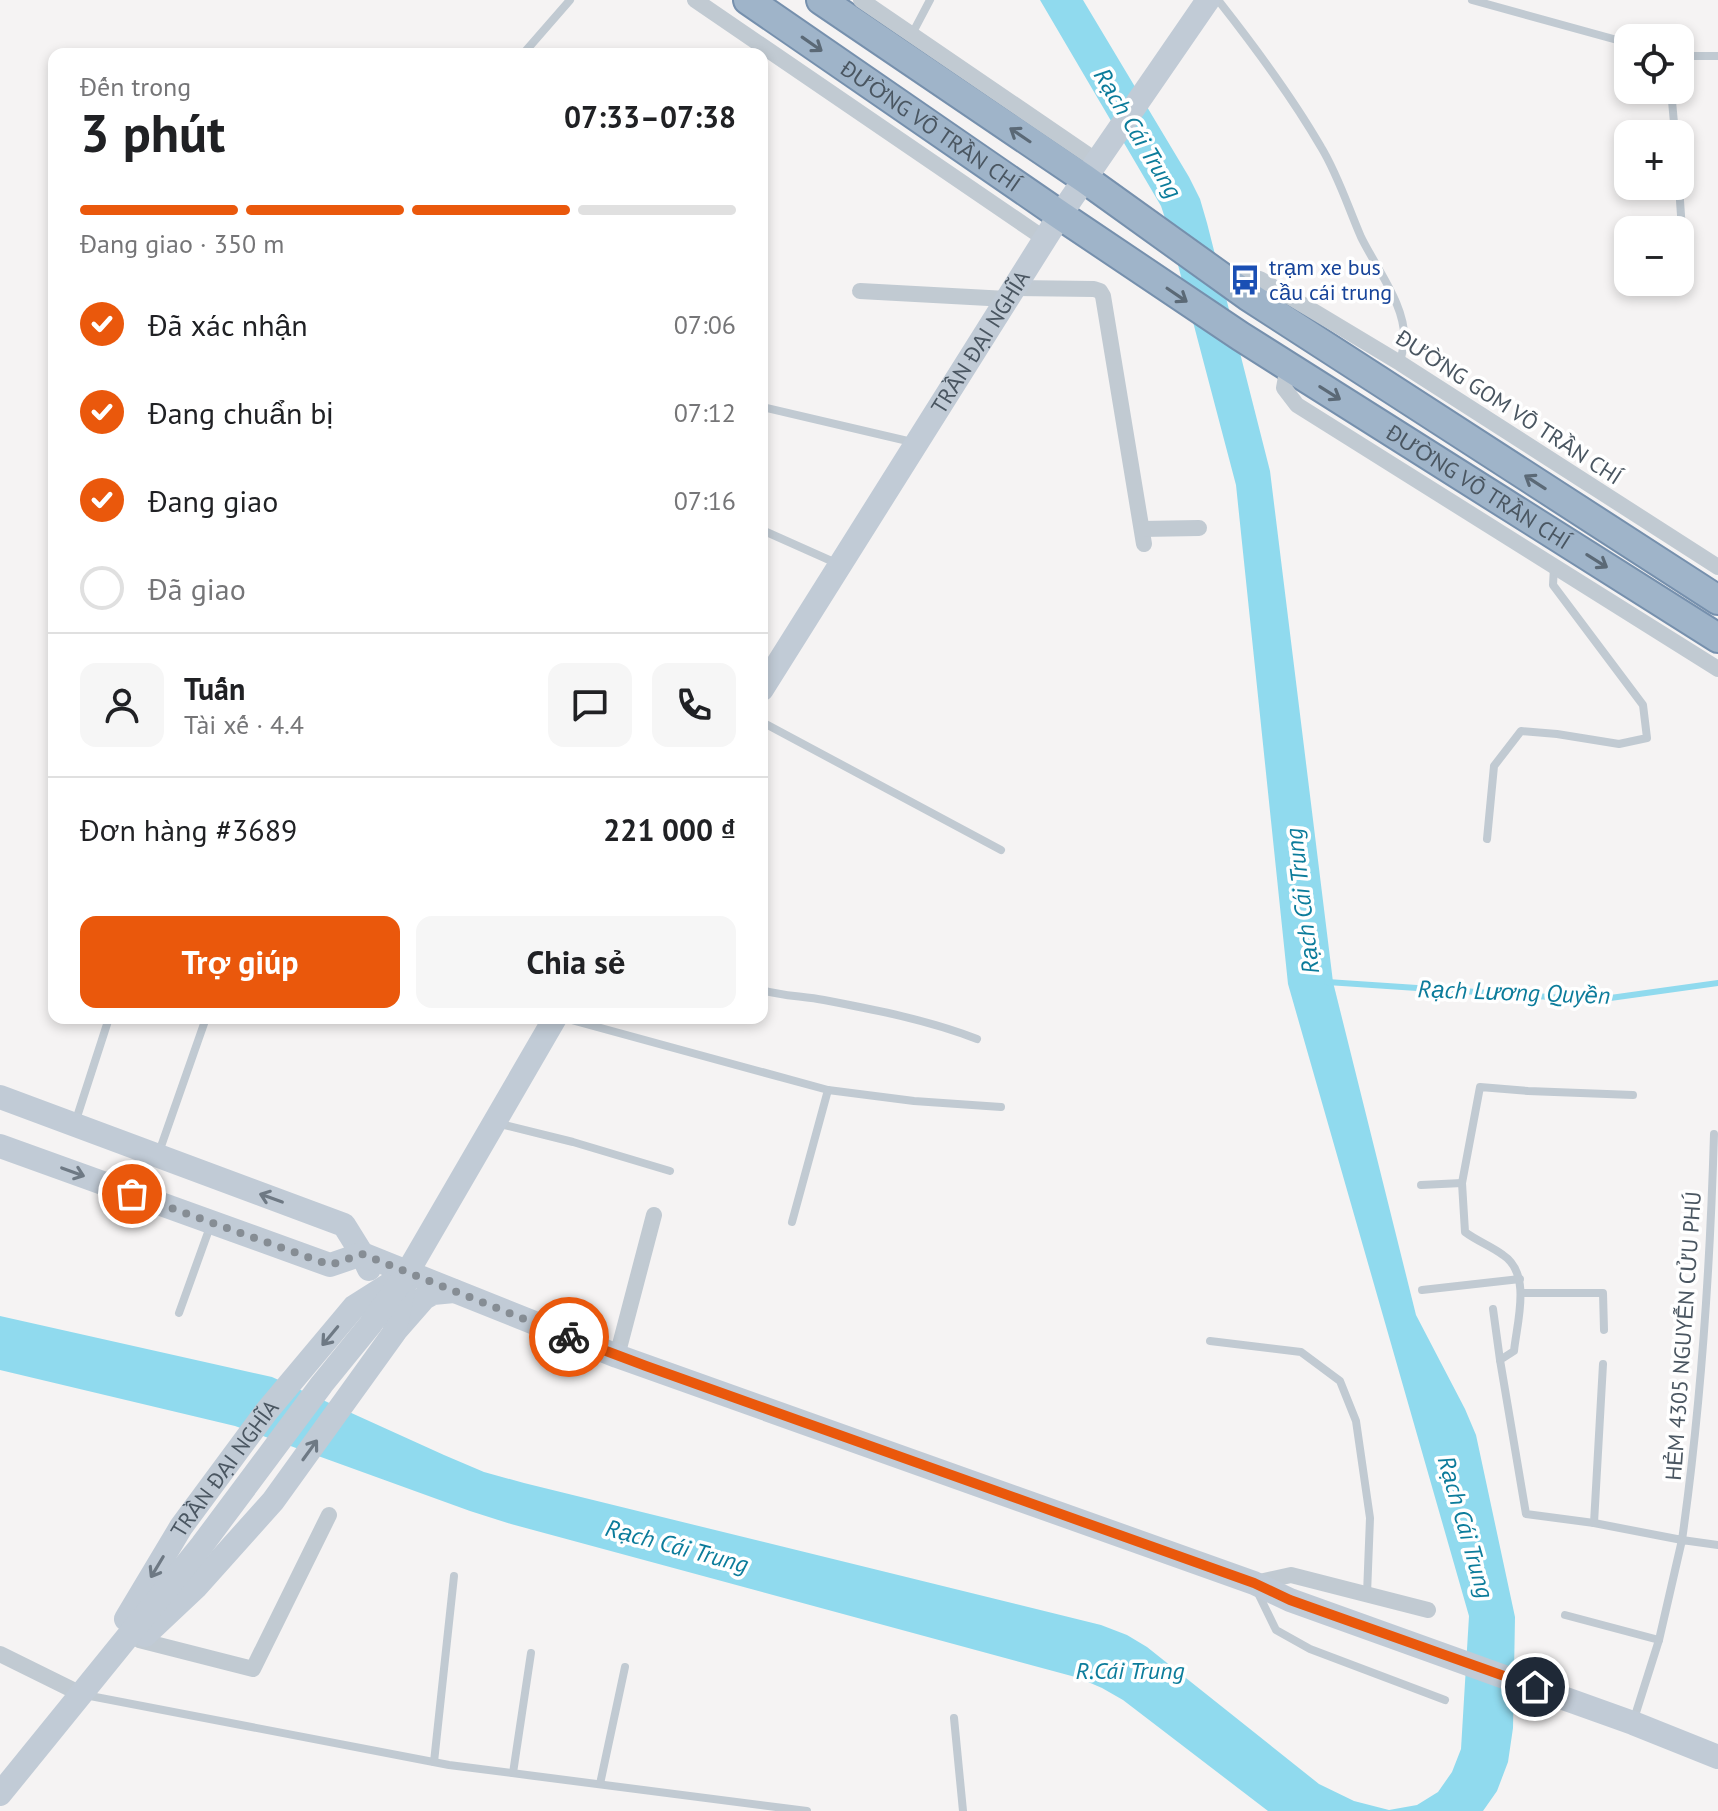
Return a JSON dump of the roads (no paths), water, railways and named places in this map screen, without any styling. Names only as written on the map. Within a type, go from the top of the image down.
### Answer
[{"type":"highway","name":"ĐƯỜNG VÕ TRẦN CHÍ","points":[[748,0],[1053,227],[1115,253],[1240,336],[1718,638]]},
{"type":"highway","name":"ĐƯỜNG VÕ TRẦN CHÍ","points":[[821,0],[906,45],[1096,163],[1139,217],[1239,289],[1718,600]]},
{"type":"main road","name":"TRẦN ĐẠI NGHĨA","points":[[768,679],[1053,227],[1208,0]]},
{"type":"main road","name":"TRẦN ĐẠI NGHĨA","points":[[0,1794],[202,1545],[370,1325],[407,1273],[552,1024]]},
{"type":"main road","points":[[0,1097],[344,1225],[369,1267],[365,1291],[354,1307]]},
{"type":"main road","points":[[0,1146],[330,1265],[362,1254],[617,1356],[1254,1583],[1290,1600],[1535,1687],[1718,1757]]},
{"type":"main road","name":"TRẦN ĐẠI NGHĨA","points":[[81,1694],[181,1527],[266,1412],[354,1307],[407,1273]]},
{"type":"main road","name":"TRẦN ĐẠI NGHĨA","points":[[81,1694],[196,1587],[273,1501],[394,1333],[407,1273]]},
{"type":"main road","points":[[394,1333],[424,1298],[433,1293],[454,1291]]},
{"type":"street","points":[[695,0],[1053,227]]},
{"type":"street","points":[[861,0],[906,45]]},
{"type":"street","name":"ĐƯỜNG GOM VÕ TRẦN CHÍ","points":[[1239,289],[1245,276],[1256,278],[1400,363],[1718,567]]},
{"type":"street","points":[[860,291],[1100,291],[1143,537],[1199,528]]},
{"type":"street","points":[[1288,366],[1284,388],[1297,405],[1718,669]]},
{"type":"street","points":[[617,1356],[654,1215]]},
{"type":"street","points":[[139,1640],[253,1669],[329,1515]]},
{"type":"street","points":[[1254,1583],[1291,1575],[1428,1610]]},
{"type":"street","points":[[0,1654],[81,1694]]},
{"type":"lane","points":[[528,48],[570,0]]},
{"type":"lane","points":[[906,45],[930,0]]},
{"type":"lane","points":[[1218,0],[1274,74],[1340,183],[1361,236],[1396,303],[1404,344],[1400,363]]},
{"type":"lane","points":[[1472,0],[1614,39]]},
{"type":"lane","points":[[1694,56],[1718,56]]},
{"type":"lane","points":[[768,408],[917,443]]},
{"type":"lane","points":[[768,533],[840,565]]},
{"type":"lane","points":[[1487,839],[1494,766],[1521,731],[1619,744],[1647,738],[1643,705],[1553,585],[1554,566]]},
{"type":"lane","points":[[768,725],[1001,850]]},
{"type":"lane","points":[[768,992],[923,1021],[977,1039]]},
{"type":"lane","points":[[75,1124],[107,1024]]},
{"type":"lane","points":[[158,1156],[204,1024]]},
{"type":"lane","points":[[586,1024],[828,1090],[914,1101],[1001,1107]]},
{"type":"lane","points":[[1500,1360],[1514,1351],[1520,1279],[1510,1260],[1465,1232],[1462,1183],[1480,1087],[1633,1095]]},
{"type":"lane","points":[[792,1222],[828,1090]]},
{"type":"lane","points":[[496,1123],[670,1171]]},
{"type":"lane","name":"HẺM 4305 NGUYỄN CỬU PHÚ","points":[[1633,1723],[1659,1640],[1682,1540],[1701,1365],[1714,1134]]},
{"type":"lane","points":[[1421,1185],[1462,1183]]},
{"type":"lane","points":[[179,1313],[211,1222]]},
{"type":"lane","points":[[1422,1290],[1520,1279]]},
{"type":"lane","points":[[1521,1293],[1603,1293],[1604,1330]]},
{"type":"lane","points":[[1493,1309],[1526,1514],[1718,1545]]},
{"type":"lane","points":[[1210,1341],[1301,1352],[1340,1381],[1356,1421],[1370,1518],[1367,1594]]},
{"type":"lane","points":[[1594,1523],[1603,1364]]},
{"type":"lane","points":[[434,1762],[454,1576]]},
{"type":"lane","points":[[1254,1583],[1276,1630],[1310,1649],[1445,1700]]},
{"type":"lane","points":[[1565,1615],[1659,1640]]},
{"type":"lane","points":[[513,1773],[531,1653]]},
{"type":"lane","points":[[600,1784],[625,1667]]},
{"type":"lane","points":[[81,1694],[434,1762],[807,1811]]},
{"type":"lane","points":[[954,1718],[963,1811]]},
{"type":"water","name":"R.Cái Trung","points":[[1040,0],[1083,0],[1200,199],[1270,471],[1333,982],[1416,1315],[1476,1435],[1515,1617],[1513,1728],[1508,1762],[1497,1791],[1483,1811],[1268,1811],[1123,1700],[1079,1678],[511,1524],[235,1426],[0,1370],[0,1316],[272,1377],[484,1472],[1101,1625],[1147,1647],[1319,1784],[1354,1801],[1389,1810],[1417,1805],[1438,1792],[1452,1772],[1461,1749],[1469,1616],[1288,984],[1236,485],[1161,206]]},
{"type":"waterway","name":"Rạch Lương Quyền","points":[[1327,982],[1596,1000],[1718,983]]},
{"type":"place","name":"trạm xe bus cầu cái trung","points":[[1245,280]]},
{"type":"water label","name":"Rạch Cái Trung","points":[[1138,133]]},
{"type":"water label","name":"Rạch Cái Trung","points":[[1302,901]]},
{"type":"water label","name":"Rạch Cái Trung","points":[[1466,1527]]},
{"type":"water label","name":"Rạch Cái Trung","points":[[677,1546]]}]
